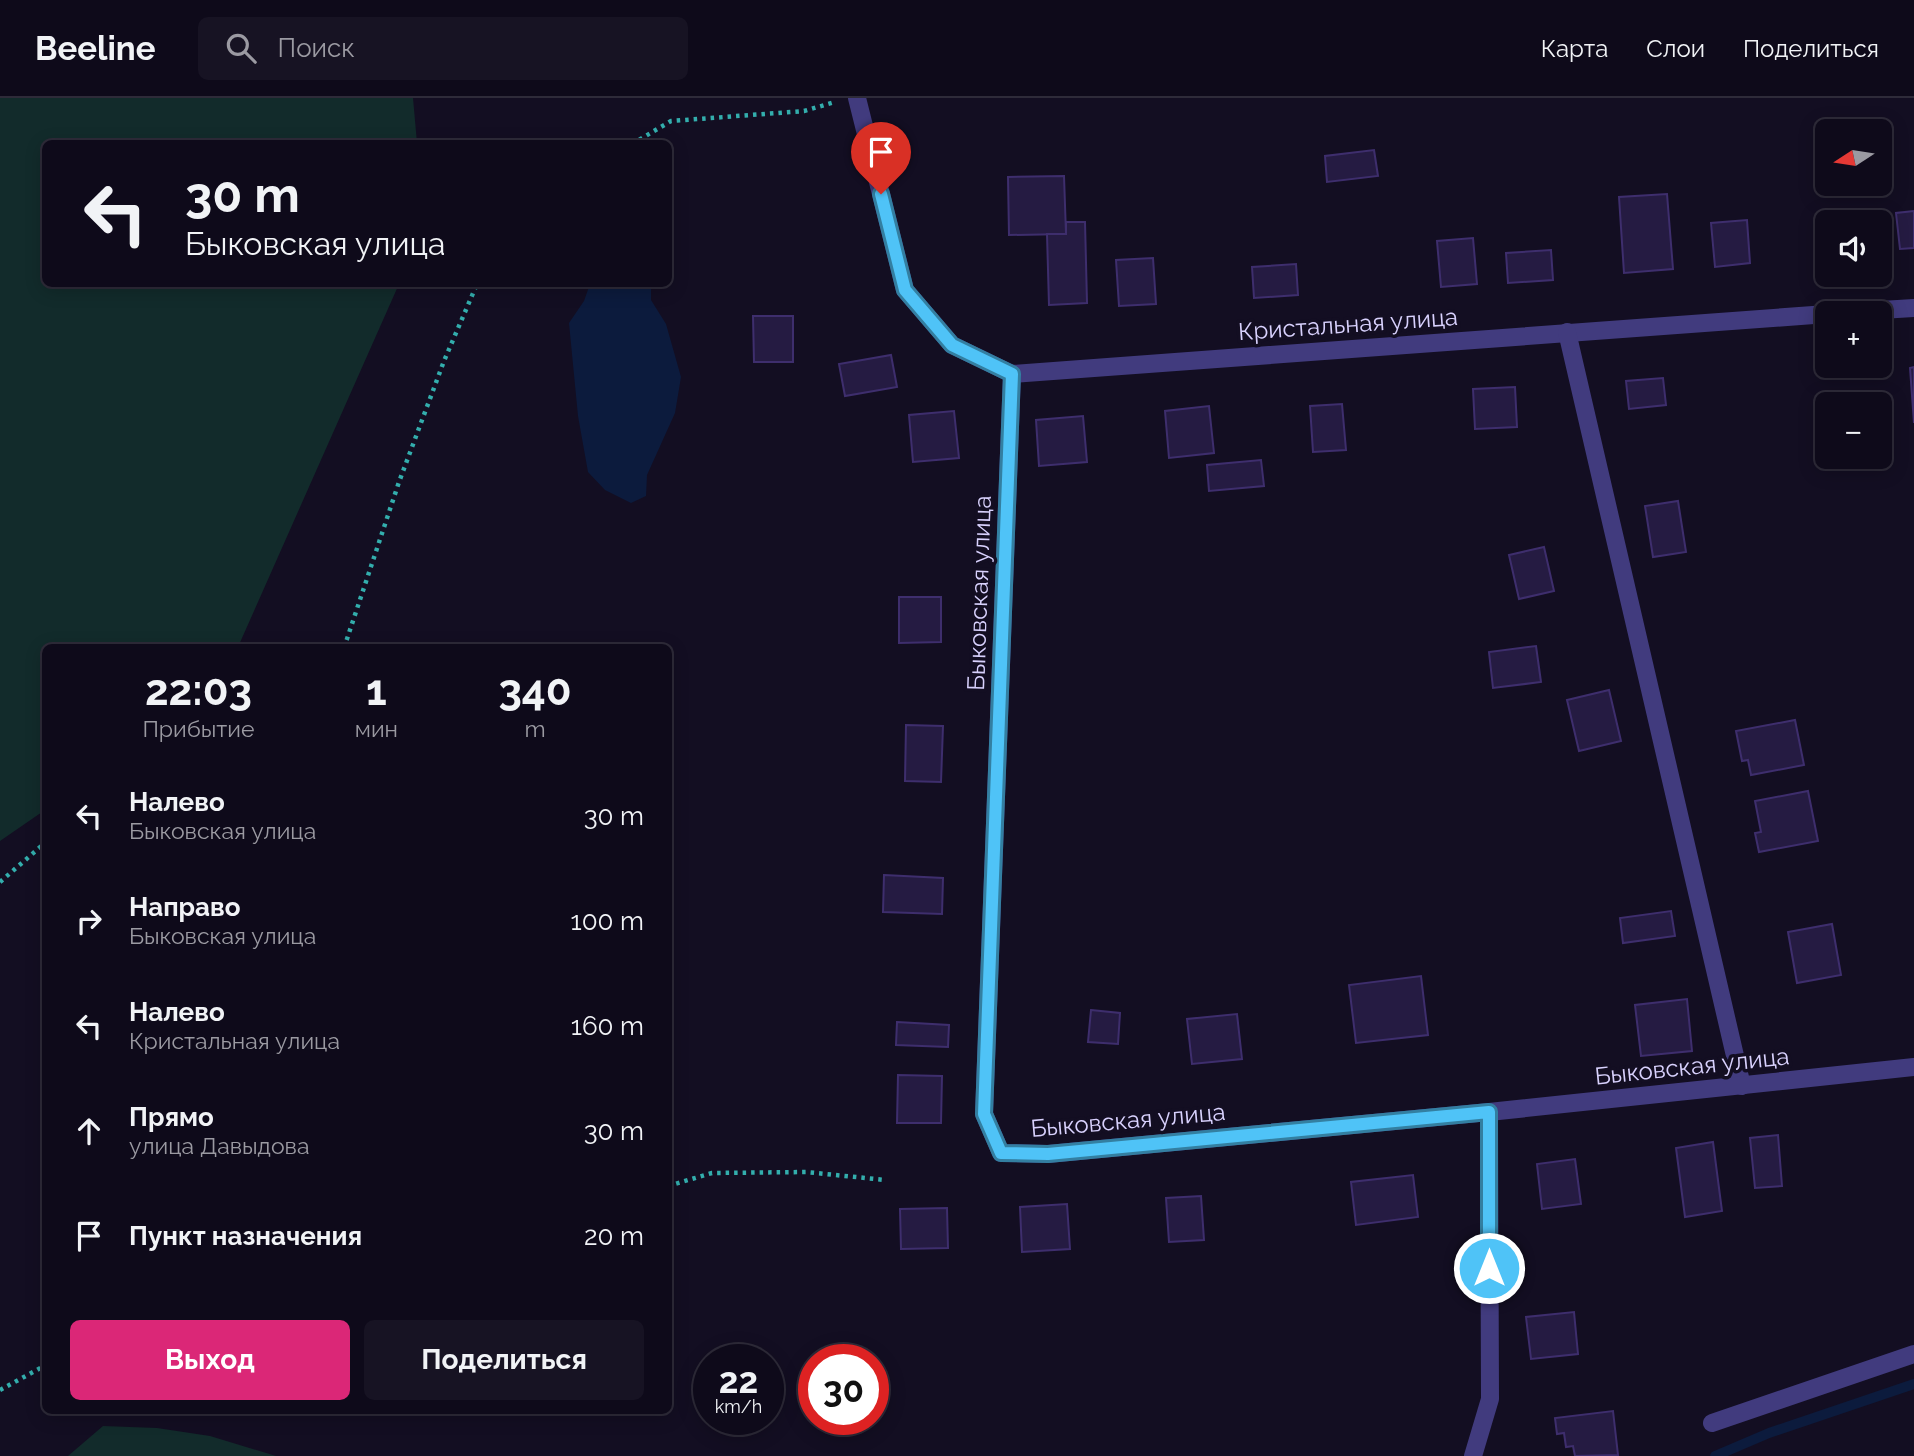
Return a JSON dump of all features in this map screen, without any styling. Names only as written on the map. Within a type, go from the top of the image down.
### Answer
[{"type":"street","points":[[857,98],[905,290],[952,345],[1012,374]]},
{"type":"street","points":[[1892,309],[1914,307]]},
{"type":"street","name":"Кристальная улица","points":[[1012,374],[1815,315]]},
{"type":"street","points":[[1567,332],[1742,1086]]},
{"type":"street","name":"Быковская улица","points":[[1012,374],[984,1114],[1001,1153],[1048,1154],[1489,1112],[1914,1067]]},
{"type":"street","points":[[1473,1456],[1490,1399],[1489,1112]]},
{"type":"street","points":[[1712,1423],[1914,1354]]},
{"type":"path","points":[[639,140],[671,121],[804,111],[838,101]]},
{"type":"path","points":[[345,644],[399,482],[444,361],[476,287]]},
{"type":"path","points":[[0,882],[42,845]]},
{"type":"path","points":[[672,1185],[712,1172],[806,1172],[885,1180]]},
{"type":"path","points":[[0,1390],[42,1367]]},
{"type":"green space","points":[[0,98],[413,98],[417,140],[42,140],[42,287],[398,287],[239,644],[42,644],[42,812],[0,841]]},
{"type":"green space","points":[[103,1426],[157,1428],[210,1436],[276,1456],[68,1456]]},
{"type":"water","points":[[589,287],[651,287],[651,300],[666,324],[681,377],[675,413],[647,475],[646,496],[631,503],[605,490],[588,472],[578,416],[569,323],[584,301]]},
{"type":"building","points":[[1374,150],[1378,176],[1327,182],[1325,156]]},
{"type":"building","points":[[1064,176],[1066,234],[1009,235],[1008,177]]},
{"type":"building","points":[[1667,194],[1673,269],[1624,273],[1619,197]]},
{"type":"building","points":[[1914,211],[1914,248],[1900,249],[1896,213]]},
{"type":"building","points":[[1747,220],[1750,263],[1715,267],[1711,223]]},
{"type":"building","points":[[1066,222],[1085,222],[1087,303],[1049,305],[1047,234],[1066,234]]},
{"type":"building","points":[[1473,238],[1477,284],[1441,287],[1437,241]]},
{"type":"building","points":[[1551,250],[1553,280],[1508,283],[1506,253]]},
{"type":"building","points":[[1153,258],[1156,304],[1119,306],[1116,260]]},
{"type":"building","points":[[1296,264],[1298,295],[1254,298],[1252,267]]},
{"type":"building","points":[[753,316],[793,316],[793,362],[754,362]]},
{"type":"building","points":[[891,355],[897,387],[845,396],[839,364]]},
{"type":"building","points":[[1914,367],[1914,423],[1910,368]]},
{"type":"building","points":[[1663,378],[1666,405],[1629,409],[1626,381]]},
{"type":"building","points":[[1515,387],[1517,427],[1475,429],[1473,389]]},
{"type":"building","points":[[1342,404],[1346,450],[1313,452],[1310,406]]},
{"type":"building","points":[[1209,406],[1214,453],[1169,458],[1165,411]]},
{"type":"building","points":[[954,411],[959,458],[913,462],[909,415]]},
{"type":"building","points":[[1083,416],[1087,462],[1039,466],[1036,420]]},
{"type":"building","points":[[1261,460],[1264,486],[1209,491],[1207,465]]},
{"type":"building","points":[[1678,501],[1686,552],[1653,557],[1645,506]]},
{"type":"building","points":[[1544,547],[1554,591],[1519,599],[1509,555]]},
{"type":"building","points":[[899,597],[941,597],[941,642],[899,643]]},
{"type":"building","points":[[1536,646],[1541,682],[1493,688],[1489,652]]},
{"type":"building","points":[[1609,690],[1621,741],[1579,751],[1567,700]]},
{"type":"building","points":[[1795,720],[1804,765],[1751,775],[1748,760],[1742,761],[1736,731]]},
{"type":"building","points":[[906,725],[943,726],[941,782],[905,781]]},
{"type":"building","points":[[1808,791],[1818,841],[1759,852],[1755,833],[1761,832],[1755,801]]},
{"type":"building","points":[[884,875],[943,878],[942,914],[883,912]]},
{"type":"building","points":[[1671,911],[1675,936],[1623,943],[1620,918]]},
{"type":"building","points":[[1832,924],[1841,975],[1797,983],[1788,932]]},
{"type":"building","points":[[1421,976],[1428,1035],[1356,1043],[1349,985]]},
{"type":"building","points":[[1687,999],[1692,1051],[1641,1056],[1635,1005]]},
{"type":"building","points":[[1091,1010],[1120,1013],[1118,1044],[1088,1042]]},
{"type":"building","points":[[1237,1014],[1242,1059],[1192,1064],[1187,1019]]},
{"type":"building","points":[[897,1022],[949,1025],[948,1047],[896,1045]]},
{"type":"building","points":[[898,1075],[942,1076],[941,1123],[897,1123]]},
{"type":"building","points":[[1778,1135],[1782,1186],[1755,1188],[1750,1138]]},
{"type":"building","points":[[1713,1142],[1722,1211],[1685,1217],[1676,1148]]},
{"type":"building","points":[[1575,1159],[1581,1204],[1542,1209],[1537,1164]]},
{"type":"building","points":[[1413,1175],[1418,1217],[1356,1225],[1351,1182]]},
{"type":"building","points":[[1201,1196],[1204,1240],[1169,1242],[1166,1198]]},
{"type":"building","points":[[1067,1204],[1070,1249],[1022,1252],[1020,1207]]},
{"type":"building","points":[[947,1208],[948,1248],[901,1249],[900,1209]]},
{"type":"building","points":[[1574,1312],[1578,1354],[1531,1359],[1526,1317]]},
{"type":"building","points":[[1613,1411],[1618,1455],[1575,1456],[1573,1446],[1566,1447],[1564,1433],[1557,1434],[1555,1418]]},
{"type":"waterway","points":[[1715,1456],[1769,1433],[1914,1384]]},
{"type":"route","points":[[881,194],[905,290],[952,345],[1012,374],[984,1114],[1001,1153],[1048,1154],[1489,1112],[1489,1268]]}]
